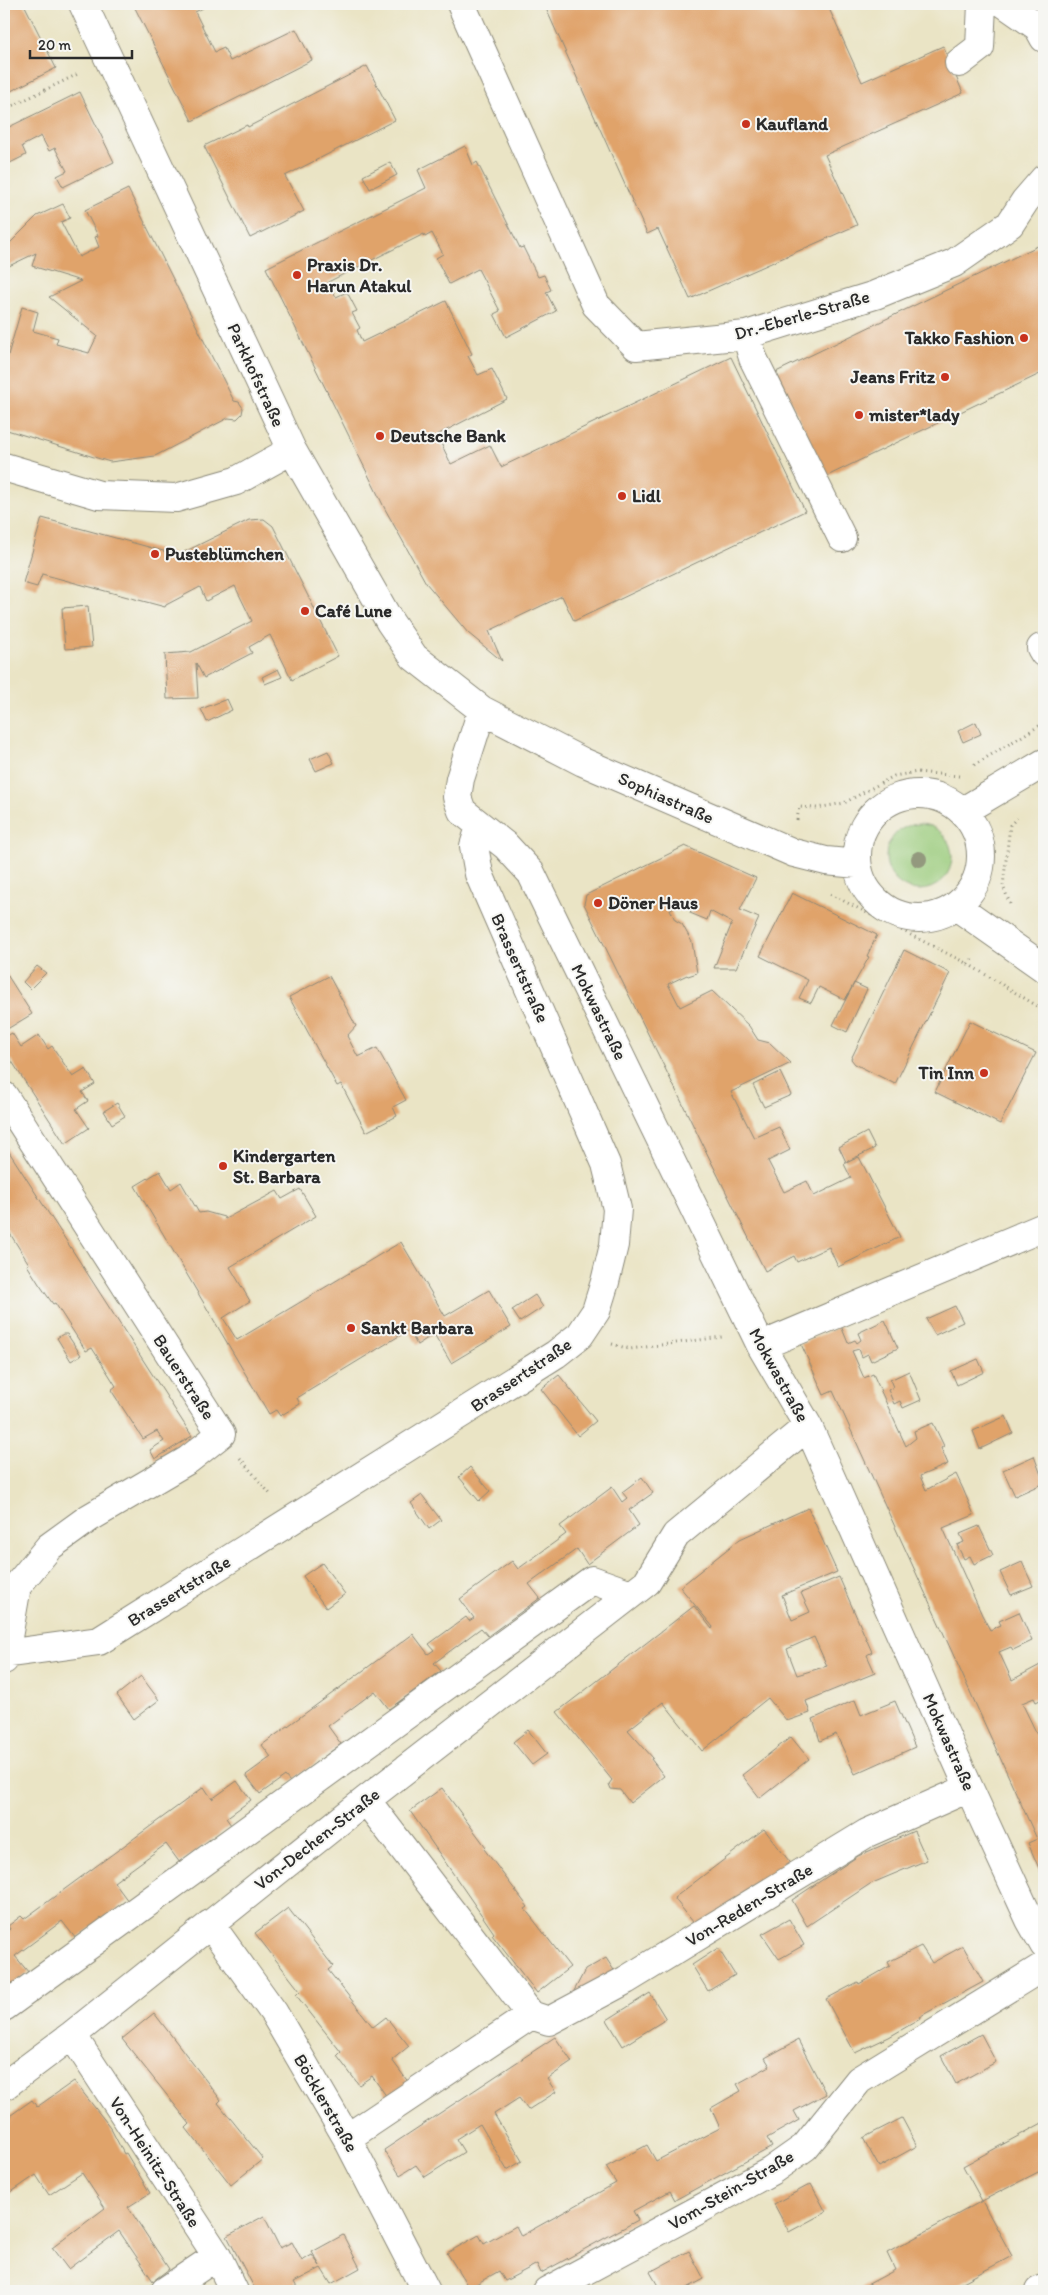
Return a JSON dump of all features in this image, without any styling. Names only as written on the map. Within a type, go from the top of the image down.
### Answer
[{"type":"street","name":"Parkhofstraße","points":[[83,4],[292,450],[390,622],[414,656],[482,710]]},
{"type":"street","name":"Dr.-Eberle-Straße","points":[[461,4],[596,305],[636,346],[746,335],[875,295],[954,263],[1010,224],[1025,201],[1044,179]]},
{"type":"street","points":[[959,63],[980,47],[982,4]]},
{"type":"street","points":[[1005,4],[1038,27],[1044,38]]},
{"type":"street","points":[[746,335],[753,358],[842,538]]},
{"type":"street","points":[[4,466],[99,495],[176,498],[236,481],[292,450]]},
{"type":"street","points":[[480,827],[462,811],[457,797],[460,779],[482,710]]},
{"type":"street","name":"Sophiastraße","points":[[482,710],[583,762],[794,853],[826,861],[857,864]]},
{"type":"street","points":[[963,811],[1044,763]]},
{"type":"street","points":[[910,793],[938,796],[963,811],[975,826],[981,845],[981,864],[976,882],[956,906],[935,917],[911,918],[889,911],[870,897],[859,876],[857,849],[863,825],[883,804],[910,793]]},
{"type":"street","name":"Brassertstraße","points":[[4,1656],[99,1641],[556,1354],[580,1335],[596,1311],[614,1245],[617,1209],[606,1164],[479,874],[474,846],[480,827]]},
{"type":"street","name":"Mokwastraße","points":[[480,827],[506,846],[532,873],[761,1346],[808,1426],[969,1788],[1030,1920],[1044,1945]]},
{"type":"street","points":[[956,906],[1044,968]]},
{"type":"street","name":"Bauerstraße","points":[[4,1096],[221,1434],[188,1460],[89,1518],[49,1547],[17,1586],[4,1656]]},
{"type":"street","points":[[761,1346],[1044,1227]]},
{"type":"street","name":"Von-Dechen-Straße","points":[[4,2086],[72,2035],[366,1800],[647,1582],[676,1535],[808,1426]]},
{"type":"street","points":[[4,2007],[592,1580],[631,1594]]},
{"type":"street","name":"Von-Reden-Straße","points":[[530,2015],[549,2021],[626,1980],[867,1833],[969,1788]]},
{"type":"street","points":[[347,2138],[530,2015],[366,1800]]},
{"type":"street","name":"Böcklerstraße","points":[[210,1924],[274,2013],[347,2138],[426,2291]]},
{"type":"street","name":"Vom-Stein-Straße","points":[[547,2291],[771,2171],[804,2147],[859,2080],[1044,1966]]},
{"type":"street","name":"Von-Heinitz-Straße","points":[[72,2035],[217,2256],[234,2291]]},
{"type":"street","points":[[165,2291],[217,2256]]},
{"type":"street","points":[[1039,2291],[1044,2288]]},
{"type":"path","points":[[4,110],[109,59]]},
{"type":"path","points":[[794,853],[798,807],[817,808],[844,803],[894,776],[917,772],[959,776],[982,759],[1044,723]]},
{"type":"path","points":[[968,964],[1044,1010]]},
{"type":"path","points":[[580,1335],[630,1349],[727,1337],[761,1346]]},
{"type":"path","points":[[221,1434],[292,1520]]},
{"type":"green space","points":[[919,824],[931,827],[942,834],[949,845],[952,857],[949,869],[942,880],[931,887],[919,890],[907,887],[896,880],[889,869],[886,857],[889,845],[896,834],[907,827]]},
{"type":"building","points":[[4,4],[24,4],[56,68],[9,92],[4,82]]},
{"type":"building","points":[[133,4],[201,4],[203,8],[195,12],[215,52],[224,48],[230,61],[296,29],[312,60],[192,121]]},
{"type":"building","name":"Kaufland","points":[[544,4],[827,4],[862,82],[943,46],[963,93],[825,155],[857,225],[690,299],[658,229],[647,234]]},
{"type":"building","points":[[367,66],[395,120],[285,176],[304,211],[250,238],[204,146],[247,125],[248,127]]},
{"type":"building","points":[[80,92],[114,162],[63,187],[57,176],[67,171],[55,148],[49,151],[41,136],[22,146],[26,155],[4,166],[4,132],[8,130],[7,128]]},
{"type":"building","points":[[465,146],[473,165],[477,162],[520,248],[523,247],[538,277],[544,275],[551,290],[546,292],[556,311],[506,337],[494,314],[500,311],[478,269],[449,284],[436,258],[443,254],[432,233],[425,237],[424,234],[328,282],[336,297],[347,292],[357,311],[352,313],[360,328],[357,330],[362,342],[446,301],[472,354],[468,356],[478,375],[492,369],[507,399],[437,435],[451,464],[490,445],[501,467],[731,357],[805,511],[574,621],[562,596],[489,631],[502,661],[468,633],[426,583],[385,509],[266,268],[426,188],[418,170]]},
{"type":"building","points":[[390,162],[397,175],[370,189],[363,176]]},
{"type":"building","points":[[128,189],[234,401],[239,402],[243,408],[242,414],[237,419],[228,418],[155,456],[110,462],[4,429],[4,361],[6,362],[22,307],[38,312],[33,331],[58,338],[56,344],[89,353],[97,336],[49,297],[81,281],[32,266],[36,253],[9,266],[4,262],[4,249],[37,216],[63,204],[70,218],[61,222],[79,257],[99,247],[95,237],[98,236],[85,210]]},
{"type":"building","points":[[1044,243],[1044,372],[827,476],[776,372]]},
{"type":"building","points":[[42,518],[178,555],[249,520],[264,519],[273,526],[338,656],[292,680],[270,635],[249,647],[252,653],[204,678],[196,663],[198,698],[167,699],[165,654],[191,652],[252,621],[235,586],[206,601],[200,587],[165,607],[42,574],[37,587],[23,583]]},
{"type":"building","points":[[88,606],[92,647],[65,649],[62,608]]},
{"type":"building","points":[[278,669],[282,677],[265,684],[262,677]]},
{"type":"building","points":[[227,699],[232,710],[207,722],[201,709]]},
{"type":"building","points":[[976,722],[981,734],[963,742],[958,731]]},
{"type":"building","points":[[328,751],[334,763],[316,771],[310,759]]},
{"type":"building","points":[[685,846],[756,878],[740,910],[759,918],[736,968],[714,968],[732,923],[710,911],[707,920],[690,913],[693,904],[687,901],[670,909],[675,920],[682,924],[692,942],[697,973],[687,975],[668,984],[680,1007],[712,991],[749,1026],[758,1040],[770,1043],[791,1063],[731,1092],[754,1138],[779,1127],[790,1150],[768,1161],[784,1192],[807,1181],[814,1196],[851,1178],[844,1164],[859,1157],[900,1237],[838,1267],[829,1247],[797,1262],[794,1256],[765,1271],[584,904],[586,895]]},
{"type":"building","points":[[792,893],[877,935],[867,956],[869,957],[845,1000],[819,987],[811,1003],[799,998],[808,980],[760,956]]},
{"type":"building","points":[[904,950],[950,973],[895,1084],[855,1064],[851,1059]]},
{"type":"building","points":[[37,966],[46,973],[30,989],[23,982]]},
{"type":"building","points":[[4,970],[32,1014],[4,1031]]},
{"type":"building","points":[[329,976],[356,1026],[347,1036],[358,1057],[377,1048],[406,1100],[393,1107],[397,1116],[366,1132],[341,1084],[337,1086],[289,997]]},
{"type":"building","points":[[854,983],[867,989],[847,1032],[833,1025]]},
{"type":"building","points":[[970,1021],[1036,1053],[1000,1124],[935,1092]]},
{"type":"building","points":[[12,1033],[21,1047],[39,1035],[48,1049],[52,1046],[73,1077],[86,1069],[95,1084],[82,1092],[88,1101],[76,1109],[89,1128],[65,1144],[4,1049],[4,1034],[5,1037]]},
{"type":"building","points":[[780,1072],[791,1095],[764,1107],[753,1085]]},
{"type":"building","points":[[117,1103],[125,1116],[112,1124],[104,1111]]},
{"type":"building","points":[[867,1132],[875,1148],[846,1162],[839,1147]]},
{"type":"building","points":[[4,1144],[192,1436],[155,1459],[150,1450],[164,1441],[157,1431],[143,1439],[111,1390],[116,1386],[92,1348],[86,1351],[55,1303],[53,1304],[39,1284],[4,1224]]},
{"type":"building","points":[[160,1171],[171,1189],[181,1182],[199,1213],[206,1212],[224,1217],[225,1219],[277,1191],[282,1199],[300,1189],[316,1216],[230,1267],[250,1301],[223,1318],[237,1340],[401,1242],[445,1316],[489,1290],[511,1327],[451,1363],[434,1334],[417,1345],[409,1330],[297,1398],[300,1404],[280,1416],[276,1410],[269,1414],[135,1186]]},
{"type":"building","points":[[535,1295],[543,1307],[520,1322],[512,1310]]},
{"type":"building","points":[[955,1306],[963,1322],[935,1335],[926,1319]]},
{"type":"building","points":[[885,1320],[898,1348],[871,1361],[868,1354],[862,1357],[859,1349],[852,1351],[864,1378],[873,1374],[906,1446],[916,1438],[914,1431],[933,1423],[944,1446],[941,1448],[948,1464],[920,1476],[926,1490],[956,1474],[963,1489],[974,1515],[943,1528],[982,1615],[990,1630],[1001,1625],[999,1621],[1019,1612],[1032,1641],[1013,1650],[1011,1647],[999,1652],[1012,1680],[1042,1664],[1044,1669],[1044,1698],[1036,1702],[1034,1698],[1022,1703],[1037,1734],[1044,1731],[1044,1880],[1028,1843],[1037,1839],[833,1391],[824,1395],[801,1344],[841,1326],[848,1343],[855,1340],[857,1343],[861,1340],[858,1333]]},
{"type":"building","points":[[67,1334],[81,1355],[71,1361],[57,1338]]},
{"type":"building","points":[[978,1359],[984,1372],[957,1385],[951,1371]]},
{"type":"building","points":[[909,1371],[921,1400],[903,1408],[900,1401],[894,1404],[888,1390],[893,1387],[890,1380]]},
{"type":"building","points":[[559,1375],[596,1421],[578,1436],[541,1389]]},
{"type":"building","points":[[1006,1416],[1013,1433],[980,1449],[973,1431]]},
{"type":"building","points":[[1034,1456],[1044,1483],[1015,1496],[1003,1470]]},
{"type":"building","points":[[470,1467],[490,1491],[479,1501],[459,1477]]},
{"type":"building","points":[[642,1477],[653,1493],[629,1510],[639,1525],[587,1564],[577,1549],[529,1584],[540,1598],[488,1636],[481,1628],[434,1663],[441,1671],[389,1709],[375,1691],[328,1726],[341,1744],[290,1782],[285,1776],[260,1794],[246,1775],[271,1757],[262,1745],[413,1634],[428,1654],[434,1650],[429,1644],[466,1617],[469,1621],[474,1618],[460,1599],[512,1561],[518,1569],[566,1534],[560,1526],[612,1487],[622,1502],[627,1498],[622,1492]]},
{"type":"building","points":[[422,1495],[441,1520],[429,1529],[411,1503]]},
{"type":"building","points":[[808,1508],[837,1572],[782,1595],[792,1620],[810,1612],[801,1593],[839,1577],[872,1652],[867,1655],[875,1673],[806,1701],[810,1713],[787,1721],[768,1698],[702,1751],[663,1702],[628,1730],[653,1758],[651,1759],[664,1776],[630,1803],[620,1790],[611,1789],[609,1784],[612,1780],[557,1712],[694,1606],[712,1629],[713,1627],[680,1587],[740,1539]],"holes":[[[814,1637],[827,1666],[797,1675],[787,1649]]]},
{"type":"building","points":[[979,1526],[993,1555],[974,1564],[970,1556],[964,1559],[957,1545],[964,1542],[960,1534]]},
{"type":"building","points":[[1022,1562],[1033,1586],[1011,1595],[1000,1572]]},
{"type":"building","points":[[322,1563],[345,1594],[326,1608],[303,1576]]},
{"type":"building","points":[[141,1676],[159,1700],[134,1719],[117,1695]]},
{"type":"building","points":[[855,1700],[861,1715],[895,1701],[915,1747],[855,1774],[836,1734],[820,1741],[813,1719]]},
{"type":"building","points":[[528,1730],[547,1754],[532,1765],[513,1742]]},
{"type":"building","points":[[791,1737],[809,1759],[760,1798],[742,1775]]},
{"type":"building","points":[[237,1781],[251,1800],[226,1818],[231,1825],[180,1863],[166,1844],[114,1882],[128,1901],[76,1939],[62,1921],[15,1956],[29,1973],[4,1992],[4,1934],[10,1929],[8,1926],[21,1916],[24,1919],[204,1787],[212,1799]]},
{"type":"building","points":[[442,1788],[486,1847],[484,1849],[528,1907],[525,1909],[570,1967],[537,1993],[492,1935],[494,1933],[410,1811]]},
{"type":"building","points":[[764,1829],[793,1866],[697,1927],[674,1898]]},
{"type":"building","points":[[914,1831],[927,1860],[870,1884],[807,1926],[792,1900],[858,1856]]},
{"type":"building","points":[[288,1908],[333,1966],[328,1970],[373,2027],[386,2017],[409,2046],[392,2060],[409,2083],[387,2097],[372,2076],[359,2085],[337,2056],[341,2052],[296,1995],[300,1991],[255,1933]]},
{"type":"building","points":[[789,1919],[804,1945],[779,1959],[762,1934]]},
{"type":"building","points":[[921,1946],[932,1963],[963,1946],[983,1982],[919,2017],[920,2019],[889,2037],[855,2053],[826,1999],[858,1982],[859,1984],[890,1966],[888,1962]]},
{"type":"building","points":[[718,1948],[735,1975],[708,1991],[692,1965]]},
{"type":"building","points":[[606,1958],[617,1975],[579,1999],[574,1991],[585,1970]]},
{"type":"building","points":[[650,1993],[666,2019],[623,2046],[607,2020]]},
{"type":"building","points":[[154,2013],[221,2100],[218,2103],[263,2159],[231,2185],[186,2128],[190,2124],[122,2039]]},
{"type":"building","points":[[981,2034],[996,2062],[956,2084],[941,2056]]},
{"type":"building","points":[[555,2037],[572,2062],[547,2079],[556,2092],[528,2110],[519,2098],[494,2114],[522,2161],[507,2170],[480,2124],[456,2139],[464,2152],[425,2177],[416,2165],[400,2175],[384,2150]]},
{"type":"building","points":[[798,2040],[826,2094],[794,2111],[799,2120],[767,2138],[772,2147],[675,2200],[670,2191],[633,2211],[638,2220],[541,2273],[537,2264],[505,2281],[499,2271],[469,2288],[447,2253],[479,2235],[484,2244],[516,2226],[521,2236],[616,2183],[606,2167],[647,2145],[656,2161],[720,2128],[711,2108],[741,2091],[737,2084],[770,2066],[765,2058]]},
{"type":"building","points":[[74,2081],[110,2127],[124,2154],[126,2153],[150,2193],[128,2207],[169,2269],[153,2281],[119,2231],[68,2269],[52,2248],[105,2208],[82,2173],[49,2195],[36,2175],[10,2193],[4,2184],[4,2120],[32,2100],[37,2107]]},
{"type":"building","points":[[902,2118],[917,2146],[879,2167],[863,2138]]},
{"type":"building","points":[[1044,2122],[1044,2169],[982,2201],[963,2166]]},
{"type":"building","points":[[811,2184],[826,2212],[789,2232],[774,2204]]},
{"type":"building","points":[[982,2201],[1012,2256],[946,2291],[859,2291],[861,2288],[895,2270],[887,2253]]},
{"type":"building","points":[[264,2216],[280,2248],[292,2242],[302,2261],[312,2255],[320,2266],[312,2252],[343,2235],[360,2268],[331,2284],[321,2268],[294,2282],[299,2291],[256,2291],[227,2236]]},
{"type":"building","points":[[689,2251],[704,2279],[682,2291],[661,2291],[650,2272]]},
{"type":"place","name":"Kaufland","points":[[746,124]]},
{"type":"place","name":"Praxis Dr. Harun Atakul","points":[[297,275]]},
{"type":"place","name":"Takko Fashion","points":[[1024,338]]},
{"type":"place","name":"Jeans Fritz","points":[[945,377]]},
{"type":"place","name":"mister*lady","points":[[859,415]]},
{"type":"place","name":"Deutsche Bank","points":[[380,436]]},
{"type":"place","name":"Lidl","points":[[622,496]]},
{"type":"place","name":"Pusteblümchen","points":[[155,554]]},
{"type":"place","name":"Café Lune","points":[[305,611]]},
{"type":"place","name":"Döner Haus","points":[[598,903]]},
{"type":"place","name":"Tin Inn","points":[[984,1073]]},
{"type":"place","name":"Kindergarten St. Barbara","points":[[223,1166]]},
{"type":"place","name":"Sankt Barbara","points":[[351,1328]]}]
